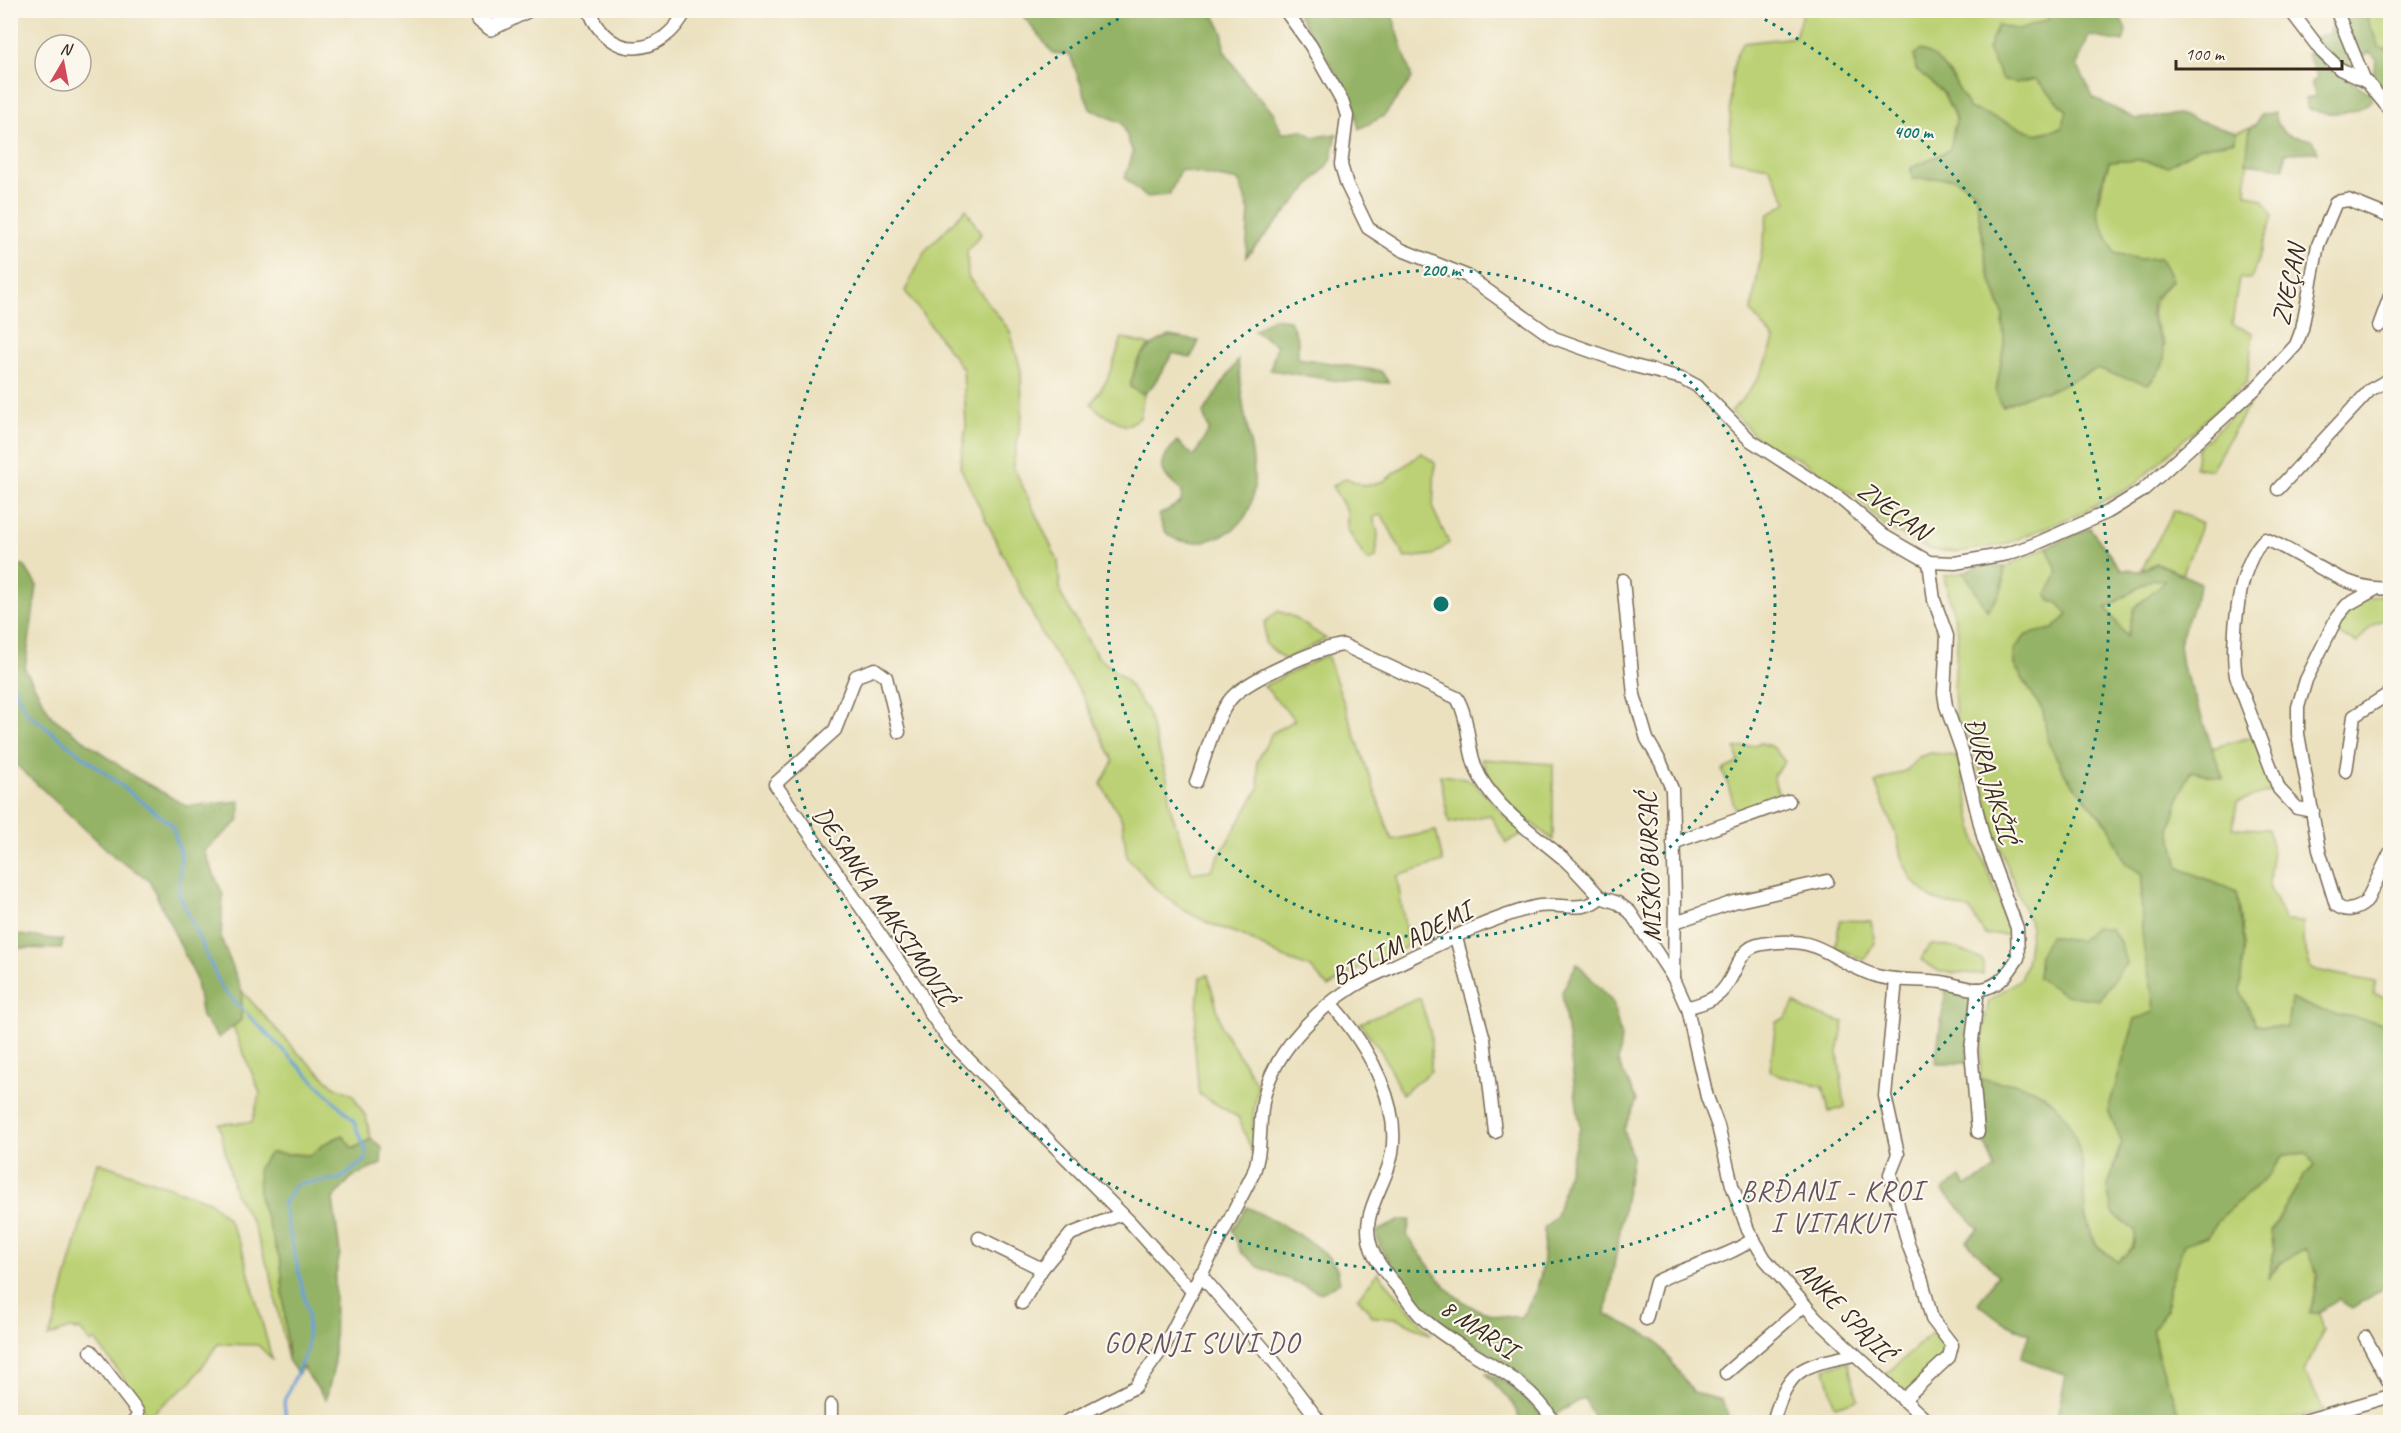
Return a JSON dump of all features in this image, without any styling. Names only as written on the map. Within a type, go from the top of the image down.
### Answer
[{"type":"street","points":[[477,10],[480,20],[491,28],[527,10]]},
{"type":"street","points":[[589,10],[594,24],[618,46],[633,48],[657,43],[681,20],[686,10]]},
{"type":"street","name":"ZVEÇAN","points":[[1285,10],[1311,46],[1343,104],[1347,116],[1341,165],[1359,213],[1373,232],[1402,250],[1467,276],[1554,338],[1630,365],[1682,378],[1697,386],[1750,440],[1842,501],[1884,536],[1929,562],[1955,563],[2007,554],[2108,512],[2142,491],[2257,387],[2296,345],[2302,329],[2318,245],[2336,202],[2348,200],[2391,217]]},
{"type":"street","points":[[2290,10],[2322,52],[2340,69],[2365,81]]},
{"type":"street","points":[[2336,10],[2365,81],[2391,110]]},
{"type":"street","points":[[2379,326],[2391,296]]},
{"type":"street","points":[[2278,489],[2370,390],[2391,379]]},
{"type":"street","points":[[2313,811],[2297,808],[2279,789],[2236,676],[2233,650],[2235,616],[2257,546],[2265,539],[2288,547],[2333,574],[2374,590]]},
{"type":"street","name":"ÐURA JAKŠIĆ","points":[[1929,562],[1932,591],[1947,636],[1944,693],[1946,706],[1962,751],[1983,840],[2017,928],[2020,944],[2018,958],[2010,972],[2000,982],[1978,989]]},
{"type":"street","name":"MIŠKO BURSAĆ","points":[[1623,580],[1634,695],[1647,739],[1672,789],[1674,979]]},
{"type":"street","points":[[2391,588],[2374,590],[2347,605],[2337,617],[2301,694],[2298,734],[2327,881],[2333,900],[2341,909],[2353,909],[2366,902],[2391,853]]},
{"type":"street","points":[[1196,782],[1229,700],[1248,686],[1289,664],[1328,647],[1343,645],[1457,698],[1465,711],[1479,775],[1499,802],[1528,831],[1565,860],[1600,897],[1618,903],[1630,912],[1674,979]]},
{"type":"street","name":"DESANKA MAKSIMOVIĆ","points":[[899,732],[886,677],[875,669],[856,676],[835,730],[775,784],[918,989],[930,1013],[949,1040],[1122,1214],[1192,1291]]},
{"type":"street","points":[[2346,771],[2354,716],[2391,693]]},
{"type":"street","points":[[1673,843],[1789,801]]},
{"type":"street","points":[[1675,922],[1734,902],[1827,881]]},
{"type":"street","name":"BISLIM ADEMI","points":[[1066,1422],[1135,1387],[1165,1345],[1258,1162],[1262,1111],[1274,1071],[1295,1040],[1331,1004],[1359,983],[1510,914],[1537,906],[1578,907],[1594,904],[1600,897]]},
{"type":"street","points":[[1456,938],[1484,1039],[1495,1132]]},
{"type":"street","points":[[1687,1008],[1712,1000],[1721,992],[1741,955],[1750,946],[1780,941],[1808,943],[1824,949],[1851,966],[1896,980],[1921,980],[1978,989],[1971,1050],[1978,1132]]},
{"type":"street","name":"ANKE SPAJIĆ","points":[[1674,979],[1687,1008],[1707,1097],[1718,1126],[1732,1185],[1753,1239],[1764,1259],[1805,1305],[1854,1354],[1928,1422]]},
{"type":"street","points":[[1896,980],[1885,1096],[1898,1154],[1890,1174],[1908,1244],[1922,1280],[1932,1319],[1949,1340],[1952,1349],[1949,1357],[1903,1400]]},
{"type":"street","name":"8 MARSI","points":[[1331,1004],[1355,1030],[1389,1101],[1392,1145],[1389,1167],[1367,1222],[1372,1251],[1386,1273],[1426,1321],[1521,1384],[1544,1406],[1554,1422]]},
{"type":"street","points":[[1022,1303],[1042,1269],[1071,1234],[1122,1214]]},
{"type":"street","points":[[978,1238],[1042,1269]]},
{"type":"street","points":[[1646,1319],[1656,1282],[1736,1251],[1753,1239]]},
{"type":"street","points":[[1200,1274],[1269,1355],[1320,1422]]},
{"type":"street","points":[[1726,1373],[1805,1305]]},
{"type":"street","points":[[2365,1337],[2391,1384]]},
{"type":"street","points":[[91,1351],[137,1411],[138,1417],[133,1422]]},
{"type":"street","points":[[1773,1422],[1782,1397],[1799,1370],[1810,1364],[1854,1354]]},
{"type":"street","points":[[2301,1422],[2391,1396]]},
{"type":"street","points":[[831,1405],[831,1422]]},
{"type":"green space","points":[[1019,11],[1212,11],[1223,33],[1224,50],[1246,84],[1273,112],[1282,133],[1301,130],[1314,137],[1337,134],[1331,161],[1246,257],[1249,211],[1239,181],[1181,170],[1169,195],[1146,197],[1125,178],[1133,153],[1122,123],[1090,109],[1070,55],[1053,53]]},
{"type":"green space","points":[[1296,11],[1391,11],[1412,78],[1384,116],[1359,129],[1351,96]]},
{"type":"green space","points":[[1803,11],[2048,11],[2049,19],[2019,31],[1988,49],[2002,79],[2015,83],[2036,79],[2067,111],[2062,128],[2037,134],[1969,108],[1952,77],[1916,69],[1943,92],[1956,119],[1950,150],[1911,168],[1912,179],[1954,178],[1975,192],[1988,271],[2003,315],[2004,344],[1996,392],[2003,406],[2039,391],[2046,392],[2096,369],[2120,374],[2165,345],[2153,317],[2154,304],[2172,280],[2161,258],[2139,259],[2114,253],[2095,211],[2109,162],[2138,160],[2168,166],[2198,148],[2235,141],[2236,132],[2250,127],[2246,193],[2264,200],[2273,216],[2251,280],[2239,278],[2232,324],[2253,333],[2247,382],[2133,486],[2079,514],[2003,545],[1958,552],[1931,550],[1885,527],[1855,496],[1801,460],[1761,442],[1731,411],[1758,378],[1767,361],[1774,339],[1751,312],[1768,215],[1787,202],[1769,167],[1730,160],[1730,98],[1737,53],[1743,43],[1795,37]]},
{"type":"green space","points":[[2048,11],[2117,11],[2126,30],[2123,42],[2089,36],[2077,65],[2094,98],[2136,119],[2178,114],[2236,132],[2235,141],[2198,148],[2168,166],[2138,160],[2109,162],[2103,177],[2098,200],[2099,217],[2114,253],[2139,259],[2161,258],[2172,280],[2153,301],[2151,312],[2164,350],[2164,360],[2159,371],[2148,384],[2096,369],[2046,392],[2039,391],[2002,406],[1996,392],[2004,344],[2003,315],[1988,271],[1975,192],[1954,178],[1912,179],[1911,168],[1950,150],[1956,119],[1943,92],[1916,69],[1914,55],[1920,50],[1935,57],[1952,77],[1969,108],[2037,134],[2062,128],[2067,111],[2036,79],[2015,83],[2002,79],[1988,49],[1998,25],[2019,30],[2049,19]]},
{"type":"green space","points":[[2340,11],[2364,11],[2379,47],[2386,50],[2390,46],[2390,101],[2374,83],[2373,72],[2377,59],[2369,52],[2362,57]]},
{"type":"green space","points":[[2364,11],[2390,11],[2390,46],[2386,50],[2379,48]]},
{"type":"green space","points":[[2332,24],[2338,28],[2352,68],[2339,63],[2314,37],[2328,34]]},
{"type":"green space","points":[[2311,50],[2327,68],[2370,93],[2372,100],[2358,109],[2341,113],[2324,113],[2308,109],[2305,99],[2316,97],[2311,82],[2318,79],[2307,54]]},
{"type":"green space","points":[[2274,113],[2283,131],[2292,136],[2313,140],[2318,152],[2285,153],[2284,168],[2246,163],[2250,127],[2256,124],[2261,114]]},
{"type":"green space","points":[[966,209],[981,234],[967,251],[968,277],[1010,331],[1021,370],[1022,415],[1013,466],[1058,561],[1061,595],[1097,656],[1126,680],[1147,711],[1167,778],[1170,807],[1192,873],[1211,870],[1259,788],[1257,762],[1272,733],[1295,720],[1264,686],[1327,655],[1392,840],[1436,831],[1443,862],[1397,876],[1408,946],[1350,973],[1328,987],[1311,968],[1284,958],[1244,936],[1210,924],[1182,909],[1155,888],[1127,857],[1122,820],[1101,784],[1113,761],[1082,694],[1044,638],[960,467],[966,426],[963,369],[905,291],[926,250]]},
{"type":"green space","points":[[1273,318],[1290,320],[1298,340],[1298,358],[1381,371],[1389,383],[1339,381],[1270,370],[1277,345],[1254,331]]},
{"type":"green space","points":[[1169,336],[1199,341],[1191,358],[1173,353],[1153,385],[1144,394],[1130,387],[1135,368],[1142,355],[1152,345]]},
{"type":"green space","points":[[1122,338],[1149,345],[1136,363],[1130,387],[1144,394],[1140,418],[1126,426],[1101,413],[1091,404],[1107,380]]},
{"type":"green space","points":[[1238,360],[1253,463],[1252,499],[1247,514],[1236,527],[1220,536],[1197,542],[1177,540],[1165,531],[1159,515],[1181,502],[1182,491],[1164,473],[1163,462],[1177,441],[1194,456],[1209,430],[1203,413]]},
{"type":"green space","points":[[2255,394],[2211,470],[2195,467],[2198,448]]},
{"type":"green space","points":[[1422,453],[1435,463],[1433,509],[1449,543],[1433,555],[1405,558],[1382,515],[1373,517],[1378,533],[1376,558],[1367,561],[1347,529],[1347,511],[1332,486],[1346,478],[1365,486],[1384,481]]},
{"type":"green space","points":[[2174,510],[2202,523],[2183,574],[2157,563],[2141,571]]},
{"type":"green space","points":[[2090,528],[2121,570],[2141,571],[2156,563],[2201,583],[2179,644],[2182,667],[2223,779],[2191,771],[2180,794],[2170,829],[2179,868],[2237,892],[2244,942],[2240,991],[2256,1025],[2287,1028],[2291,999],[2319,1010],[2390,1025],[2390,1270],[2381,1290],[2353,1308],[2338,1300],[2319,1312],[2310,1313],[2318,1274],[2306,1249],[2278,1264],[2268,1279],[2274,1251],[2271,1231],[2303,1177],[2314,1166],[2307,1153],[2284,1155],[2269,1175],[2217,1221],[2208,1236],[2184,1244],[2168,1288],[2167,1310],[2152,1330],[2158,1356],[2182,1422],[2056,1422],[2066,1375],[2021,1358],[2029,1334],[2000,1320],[1978,1303],[1998,1275],[1966,1241],[1979,1229],[1942,1190],[1961,1177],[1966,1186],[1995,1170],[1983,1137],[1980,1079],[2024,1086],[2051,1100],[2061,1110],[2075,1135],[2082,1163],[2086,1220],[2092,1240],[2118,1262],[2133,1247],[2135,1231],[2113,1213],[2107,1189],[2122,1143],[2108,1110],[2135,1019],[2154,1012],[2143,940],[2141,907],[2143,874],[2126,864],[2109,826],[2067,777],[2048,742],[2043,711],[2014,665],[2014,650],[2026,635],[2053,629],[2068,615],[2058,603],[2050,601],[2047,595],[2058,573],[2047,547]],"holes":[[[2152,579],[2165,581],[2134,608],[2127,637],[2106,608]]]},
{"type":"green space","points":[[2047,547],[2058,573],[2058,603],[2068,615],[2053,629],[2026,635],[2014,665],[2043,711],[2048,742],[2067,777],[2109,826],[2126,864],[2143,873],[2141,899],[2146,960],[2153,987],[2154,1012],[2108,1110],[2122,1143],[2113,1164],[2113,1213],[2135,1231],[2133,1247],[2118,1262],[2096,1244],[2084,1213],[2083,1163],[2038,1092],[2019,1085],[1980,1079],[1982,1034],[1989,1001],[2020,979],[2026,964],[2031,927],[1993,829],[1974,745],[1956,720],[1954,689],[1958,632],[1944,576],[1964,572],[1988,610],[2004,586],[2004,567]],"holes":[[[2111,929],[2120,942],[2126,963],[2050,936],[2080,941]]]},
{"type":"green space","points":[[11,565],[24,565],[37,586],[25,669],[52,717],[135,777],[187,806],[240,801],[239,821],[204,851],[223,895],[221,938],[242,991],[241,1020],[219,1038],[202,1017],[195,976],[149,880],[116,858],[11,760]]},
{"type":"green space","points":[[1979,566],[2004,567],[2001,591],[1987,610],[1964,572]]},
{"type":"green space","points":[[2152,579],[2166,581],[2134,608],[2127,637],[2106,608]]},
{"type":"green space","points":[[2390,594],[2390,617],[2371,626],[2357,643],[2333,632],[2356,604],[2369,598]]},
{"type":"green space","points":[[1278,611],[1292,616],[1326,639],[1285,660],[1265,643],[1265,622]]},
{"type":"green space","points":[[2254,736],[2272,791],[2237,802],[2233,828],[2268,829],[2272,846],[2269,886],[2285,921],[2303,922],[2303,942],[2311,969],[2376,982],[2374,994],[2390,999],[2390,1025],[2319,1010],[2291,999],[2287,1028],[2256,1025],[2240,991],[2244,942],[2237,892],[2179,868],[2170,829],[2180,794],[2191,771],[2223,778],[2212,748]]},
{"type":"green space","points":[[1761,743],[1773,747],[1785,762],[1773,776],[1779,795],[1736,811],[1723,770],[1739,762],[1735,749]]},
{"type":"green space","points":[[1931,753],[1956,756],[1962,772],[1976,842],[2015,937],[2001,934],[1985,935],[1970,910],[1932,899],[1912,880],[1901,857],[1897,837],[1875,783],[1907,770],[1919,757]]},
{"type":"green space","points":[[1481,759],[1553,764],[1553,840],[1503,796]]},
{"type":"green space","points":[[1440,775],[1466,778],[1476,785],[1522,834],[1506,843],[1490,815],[1449,823]]},
{"type":"green space","points":[[1840,920],[1871,921],[1875,943],[1864,960],[1835,947]]},
{"type":"green space","points":[[2094,927],[2111,929],[2120,942],[2126,963],[2099,1000],[2065,995],[2038,977],[2040,954],[2050,936],[2080,941]]},
{"type":"green space","points":[[10,934],[63,940],[61,949],[11,948]]},
{"type":"green space","points":[[1929,945],[1951,947],[1976,957],[1983,961],[1983,974],[1940,972],[1921,960]]},
{"type":"green space","points":[[1577,963],[1613,1002],[1621,1038],[1618,1062],[1637,1100],[1624,1129],[1632,1158],[1606,1314],[1655,1339],[1694,1393],[1722,1400],[1730,1419],[1728,1422],[1596,1422],[1584,1398],[1554,1415],[1518,1372],[1433,1317],[1380,1247],[1376,1232],[1401,1220],[1410,1220],[1407,1235],[1453,1294],[1482,1311],[1500,1316],[1521,1317],[1538,1285],[1543,1264],[1544,1228],[1556,1216],[1580,1128],[1562,992]]},
{"type":"green space","points":[[1208,975],[1222,1028],[1258,1086],[1253,1115],[1254,1156],[1238,1117],[1199,1094],[1194,1038],[1200,977]]},
{"type":"green space","points":[[1946,989],[1971,994],[1967,1063],[1935,1063]]},
{"type":"green space","points":[[242,991],[296,1051],[334,1086],[352,1094],[366,1117],[371,1139],[353,1149],[324,1144],[311,1155],[270,1153],[259,1196],[281,1263],[288,1360],[271,1276],[252,1222],[235,1194],[219,1124],[252,1122],[260,1093],[233,1027],[241,1020]]},
{"type":"green space","points":[[1420,998],[1431,1035],[1431,1071],[1402,1094],[1381,1051],[1360,1023]]},
{"type":"green space","points":[[1794,1003],[1809,1012],[1844,1022],[1838,1052],[1845,1107],[1829,1112],[1823,1086],[1779,1076],[1770,1070],[1776,1022],[1786,1018]]},
{"type":"green space","points":[[342,1135],[353,1149],[371,1139],[382,1147],[381,1164],[351,1178],[333,1199],[340,1253],[335,1278],[334,1366],[326,1400],[302,1367],[298,1374],[288,1360],[281,1263],[259,1196],[258,1168],[270,1153],[311,1155],[324,1144]]},
{"type":"green space","points":[[2308,1153],[2314,1166],[2303,1177],[2271,1231],[2274,1251],[2269,1278],[2285,1260],[2306,1248],[2316,1271],[2310,1313],[2319,1312],[2324,1330],[2304,1372],[2324,1411],[2275,1422],[2182,1422],[2158,1356],[2152,1329],[2167,1310],[2168,1288],[2184,1244],[2208,1236],[2217,1221],[2269,1175],[2283,1155]]},
{"type":"green space","points":[[97,1162],[209,1201],[227,1218],[241,1245],[272,1359],[258,1345],[218,1344],[192,1381],[146,1418],[142,1403],[95,1340],[91,1343],[80,1330],[69,1329],[48,1337],[54,1325]]},
{"type":"green space","points":[[1247,1207],[1294,1232],[1327,1256],[1337,1270],[1340,1282],[1321,1293],[1259,1267],[1241,1252],[1232,1230]]},
{"type":"green space","points":[[1378,1273],[1431,1335],[1397,1318],[1373,1317],[1358,1297]]},
{"type":"green space","points":[[1934,1331],[1946,1347],[1941,1358],[1906,1392],[1884,1376]]},
{"type":"green space","points":[[1848,1362],[1858,1399],[1835,1406],[1825,1368]]},
{"type":"green space","points":[[1485,1373],[1519,1393],[1546,1422],[1521,1422],[1513,1404]]},
{"type":"waterway","points":[[10,679],[26,712],[172,825],[181,855],[179,894],[222,989],[353,1120],[366,1150],[366,1160],[340,1179],[296,1184],[283,1205],[308,1312],[307,1350],[284,1401],[286,1422]]},
{"type":"district","name":"BRĐANI - KROI I VITAKUT","points":[[1832,1206]]},
{"type":"district","name":"GORNJI SUVI DO","points":[[1202,1342]]}]
